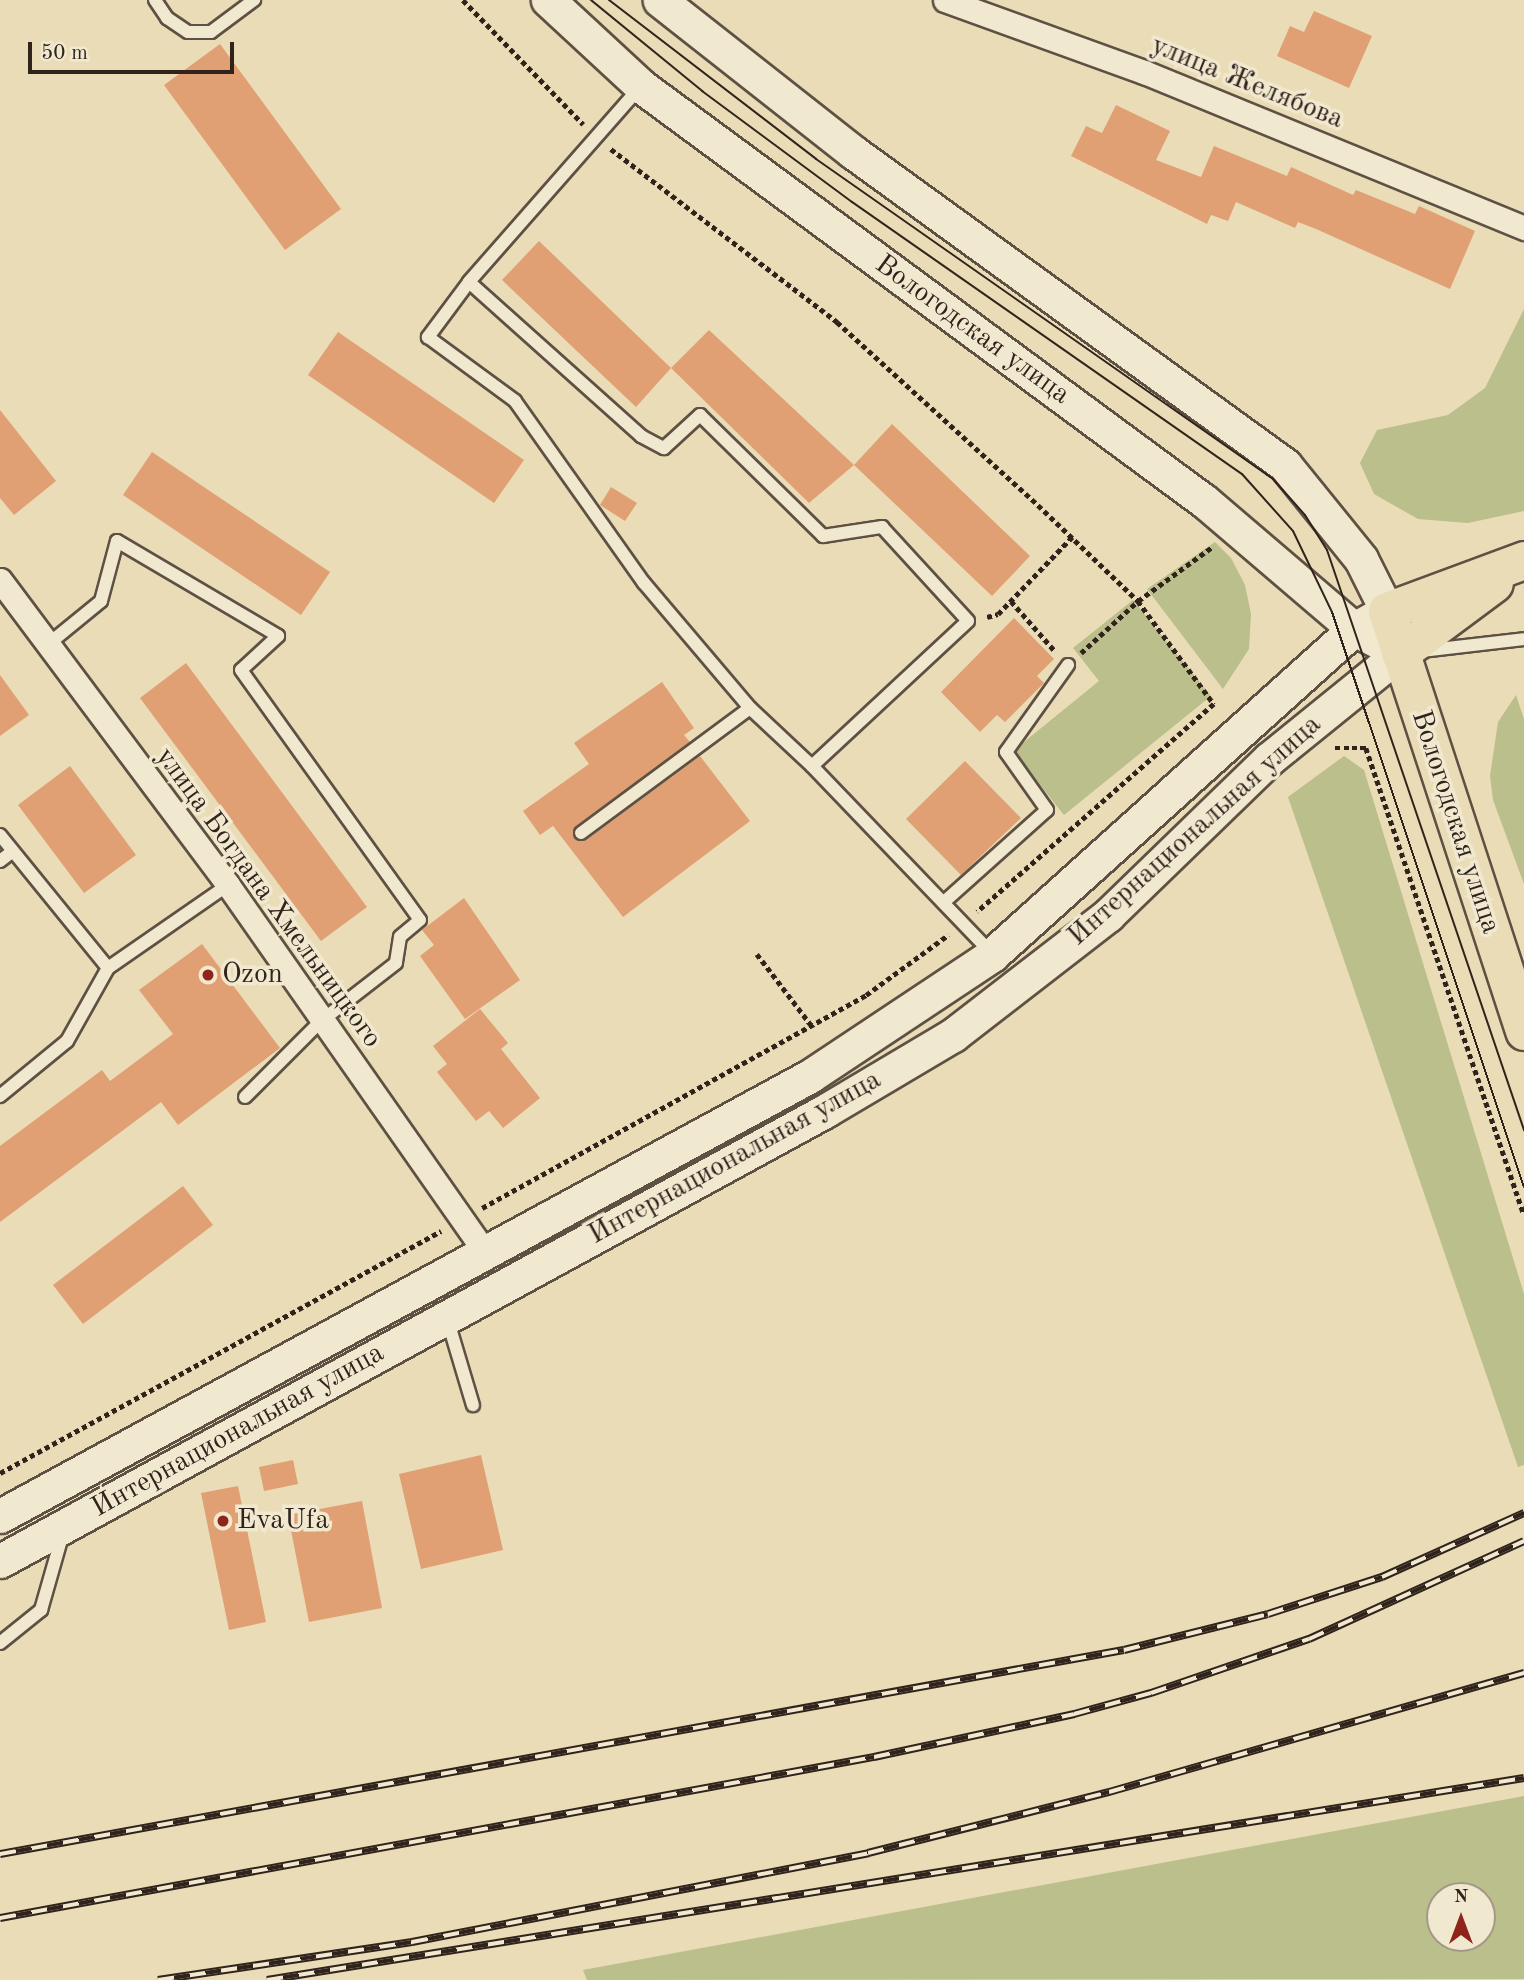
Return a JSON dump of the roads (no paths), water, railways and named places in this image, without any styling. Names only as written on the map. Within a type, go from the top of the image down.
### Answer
[{"type":"main road","name":"Вологодская улица","points":[[548,0],[641,86],[1203,501],[1353,629],[1399,653]]},
{"type":"main road","name":"Вологодская улица","points":[[660,0],[853,152],[1285,464],[1362,559],[1387,611],[1524,1031]]},
{"type":"main road","points":[[1387,611],[1524,560]]},
{"type":"main road","points":[[1399,653],[1524,560]]},
{"type":"main road","name":"Интернациональная улица","points":[[0,1516],[810,1076],[992,954],[1353,629],[1387,611]]},
{"type":"main road","name":"Интернациональная улица","points":[[0,1561],[825,1111],[954,1035],[1108,915],[1269,760],[1399,653]]},
{"type":"street","name":"улица Желябова","points":[[945,0],[1144,72],[1524,228]]},
{"type":"street","name":"улица Богдана Хмельницкого","points":[[0,580],[46,646],[228,885],[320,1022],[485,1252]]},
{"type":"lane","points":[[155,0],[167,19],[188,32],[211,32],[254,0]]},
{"type":"lane","points":[[641,86],[469,282],[428,337],[515,401],[644,583],[750,708],[812,766],[992,954]]},
{"type":"lane","points":[[469,282],[641,436],[664,449],[699,415],[823,536],[882,527],[968,621],[812,766]]},
{"type":"lane","points":[[46,646],[101,601],[117,541],[278,636],[241,670],[420,920],[400,937],[396,963],[320,1022],[245,1097]]},
{"type":"lane","points":[[1399,653],[1524,639]]},
{"type":"lane","points":[[944,902],[1047,810],[1006,752],[1068,665]]},
{"type":"lane","points":[[581,833],[750,708]]},
{"type":"lane","points":[[0,835],[108,968]]},
{"type":"lane","points":[[0,861],[13,852]]},
{"type":"lane","points":[[0,1096],[67,1041],[108,968],[228,885]]},
{"type":"lane","points":[[446,1316],[473,1405]]},
{"type":"lane","points":[[0,1643],[41,1610],[64,1527]]},
{"type":"tram line","points":[[591,0],[702,91],[852,202],[1242,474],[1293,531],[1332,612],[1524,1187]]},
{"type":"tram line","points":[[609,0],[816,159],[1273,479],[1305,515],[1327,550],[1524,1130]]},
{"type":"railway","points":[[0,1854],[1124,1650],[1268,1614],[1382,1577],[1524,1513]]},
{"type":"railway","points":[[0,1918],[874,1757],[1074,1714],[1151,1693],[1309,1639],[1524,1541]]},
{"type":"railway","points":[[158,1980],[412,1942],[868,1853],[1109,1792],[1524,1673]]},
{"type":"railway","points":[[267,1980],[1524,1778]]},
{"type":"place","name":"Ozon","points":[[208,975]]},
{"type":"place","name":"EvaUfa","points":[[223,1521]]}]
